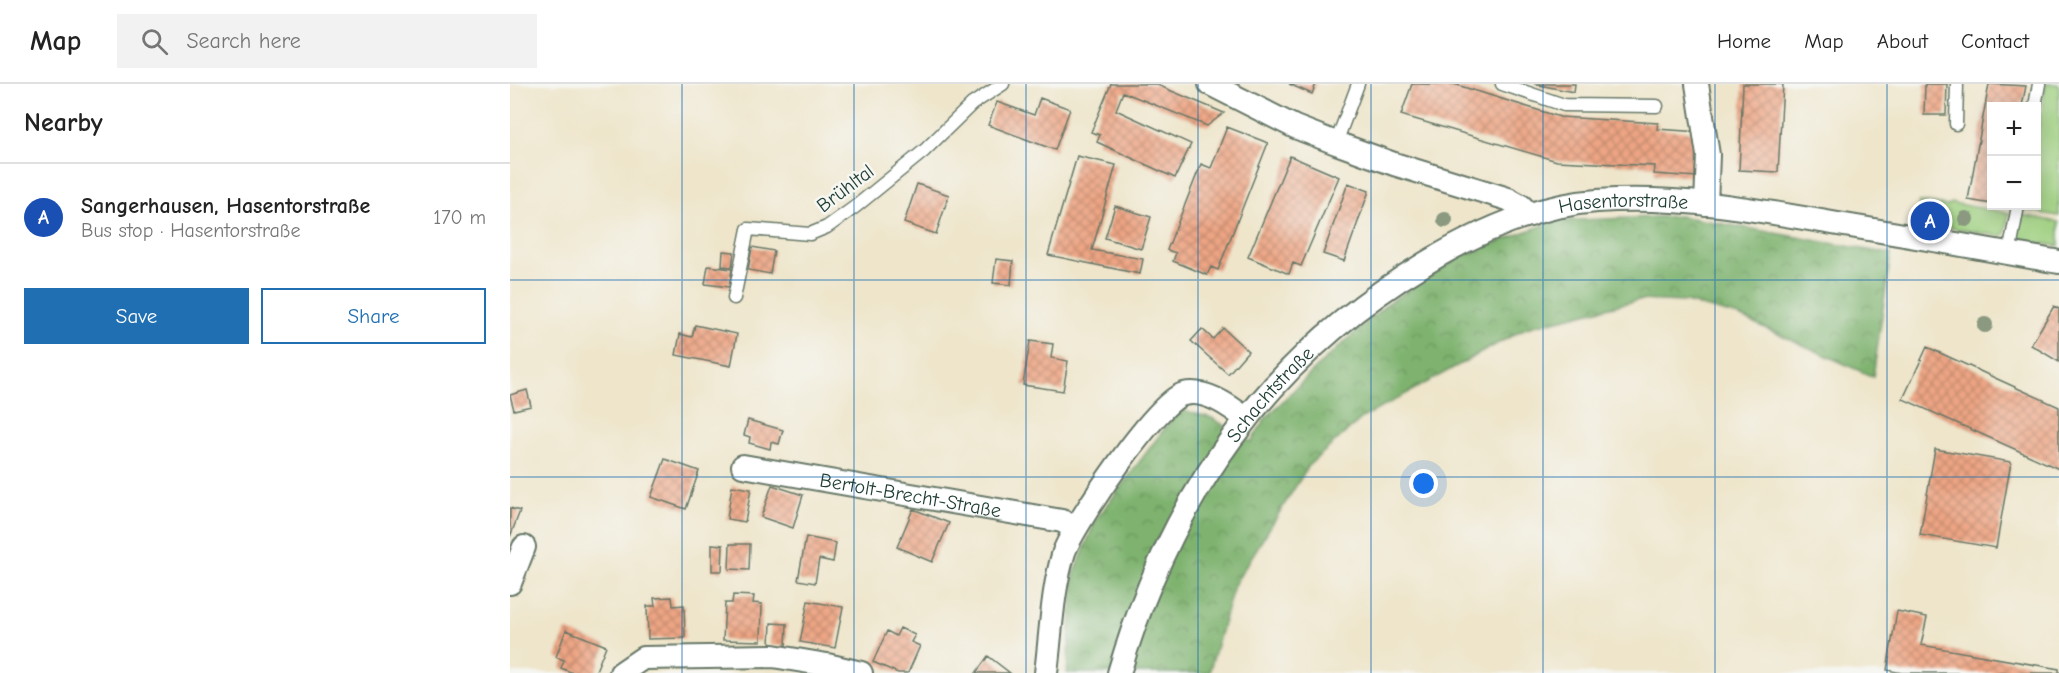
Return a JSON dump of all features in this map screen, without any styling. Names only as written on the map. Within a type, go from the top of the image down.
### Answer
[{"type":"street","name":"Hasentorstraße","points":[[1210,84],[1296,127],[1394,164],[1508,200],[1521,206],[1530,215],[1595,201],[1626,200],[1706,204],[1754,209],[2059,262]]},
{"type":"street","points":[[1697,84],[1708,155],[1706,204]]},
{"type":"street","name":"Schachtstraße","points":[[1119,673],[1148,588],[1173,535],[1213,463],[1245,418],[1304,354],[1364,303],[1442,254],[1496,227],[1530,215]]},
{"type":"street","points":[[1046,673],[1057,584],[1065,550],[1075,528],[1141,436],[1166,406],[1178,395],[1186,393],[1201,394],[1216,400],[1245,418]]},
{"type":"street","name":"Bertolt-Brecht-Straße","points":[[743,466],[1062,521],[1075,528]]},
{"type":"street","points":[[510,584],[524,547]]},
{"type":"street","points":[[621,673],[643,658],[773,656],[861,673]]},
{"type":"lane","name":"Brühltal","points":[[734,298],[748,229],[810,234],[827,227],[924,151],[972,104],[1003,84]]},
{"type":"lane","points":[[1336,143],[1358,84]]},
{"type":"lane","points":[[1502,84],[1564,105],[1657,106]]},
{"type":"lane","points":[[1956,124],[1957,84]]},
{"type":"lane","points":[[2036,102],[2039,84]]},
{"type":"lane","points":[[2009,254],[2017,210]]},
{"type":"green space","points":[[2046,84],[2059,84],[2059,216],[2023,210],[2041,210],[2041,113]]},
{"type":"green space","points":[[1919,202],[1948,206],[1952,203],[2009,213],[2005,234],[2000,236],[1917,222]]},
{"type":"green space","points":[[2022,215],[2059,222],[2059,246],[2022,240],[2019,231]]},
{"type":"green space","points":[[1680,216],[1891,254],[1873,377],[1739,316],[1686,302],[1638,300],[1526,328],[1362,418],[1309,465],[1234,585],[1209,673],[1067,673],[1074,575],[1095,521],[1179,409],[1212,418],[1251,442],[1265,419],[1320,364],[1389,302],[1463,255],[1554,221]]},
{"type":"building","points":[[1111,84],[1155,84],[1224,113],[1207,126],[1123,92],[1116,110],[1191,144],[1175,178],[1097,142],[1100,135],[1091,132]]},
{"type":"building","points":[[1289,84],[1316,84],[1312,94]]},
{"type":"building","points":[[1412,84],[1454,84],[1560,117],[1658,123],[1657,129],[1700,132],[1697,177],[1654,174],[1655,166],[1557,161],[1401,115]]},
{"type":"building","points":[[1534,84],[1575,84],[1574,92]]},
{"type":"building","points":[[1743,84],[1783,84],[1778,172],[1739,170]]},
{"type":"building","points":[[1925,84],[1947,84],[1946,115],[1924,115]]},
{"type":"building","points":[[1989,84],[2026,86],[2023,102],[1987,102],[1987,203],[1968,200]]},
{"type":"building","points":[[1040,98],[1070,109],[1055,150],[988,125],[997,102],[1034,115]]},
{"type":"building","points":[[1227,127],[1268,143],[1218,270],[1211,267],[1207,275],[1173,261],[1176,253],[1167,250],[1201,164],[1211,168]]},
{"type":"building","points":[[1077,156],[1116,165],[1092,250],[1143,259],[1140,274],[1048,255]]},
{"type":"building","points":[[1290,156],[1339,177],[1301,266],[1293,263],[1289,274],[1248,257]]},
{"type":"building","points":[[1348,183],[1369,191],[1344,261],[1323,254]]},
{"type":"building","points":[[917,184],[949,195],[936,234],[904,223]]},
{"type":"building","points":[[1115,206],[1151,217],[1141,249],[1105,238]]},
{"type":"building","points":[[752,247],[774,251],[770,274],[748,270]]},
{"type":"building","points":[[723,251],[734,252],[732,267],[722,266]]},
{"type":"building","points":[[996,259],[1013,261],[1011,285],[993,283]]},
{"type":"building","points":[[708,266],[732,269],[729,287],[705,284]]},
{"type":"building","points":[[2054,306],[2059,309],[2059,362],[2031,345]]},
{"type":"building","points":[[695,325],[737,334],[731,366],[676,355],[680,334],[692,337]]},
{"type":"building","points":[[1223,328],[1248,351],[1228,374],[1191,341],[1202,329],[1213,339]]},
{"type":"building","points":[[1030,341],[1053,344],[1051,358],[1068,361],[1063,391],[1023,385]]},
{"type":"building","points":[[1927,347],[2059,407],[2059,469],[1903,399]]},
{"type":"building","points":[[527,390],[531,406],[514,410],[510,395]]},
{"type":"building","points":[[748,420],[783,430],[779,444],[771,442],[770,449],[749,443],[750,437],[744,435]]},
{"type":"building","points":[[1935,449],[2011,462],[1996,548],[1920,535]]},
{"type":"building","points":[[665,459],[699,471],[686,509],[651,497]]},
{"type":"building","points":[[772,485],[803,495],[793,528],[761,517]]},
{"type":"building","points":[[732,486],[751,489],[745,522],[727,519]]},
{"type":"building","points":[[510,508],[520,511],[510,537]]},
{"type":"building","points":[[913,509],[949,523],[932,562],[897,547]]},
{"type":"building","points":[[806,537],[836,543],[833,562],[819,559],[815,583],[798,580]]},
{"type":"building","points":[[712,544],[723,545],[722,571],[712,571]]},
{"type":"building","points":[[730,544],[750,544],[749,570],[729,569]]},
{"type":"building","points":[[733,595],[754,596],[753,603],[762,604],[761,641],[723,640],[725,603],[732,603]]},
{"type":"building","points":[[672,597],[673,606],[684,605],[685,638],[648,639],[647,606],[655,606],[654,598]]},
{"type":"building","points":[[808,601],[843,607],[835,648],[800,642]]},
{"type":"building","points":[[1897,611],[1927,617],[1921,645],[2059,669],[2059,673],[1902,673],[1887,670]]},
{"type":"building","points":[[771,623],[787,624],[786,646],[770,645]]},
{"type":"building","points":[[900,628],[915,635],[911,642],[920,646],[908,673],[898,673],[873,662],[887,631],[896,636]]},
{"type":"building","points":[[566,630],[606,646],[595,673],[573,673],[561,668],[564,660],[556,657]]},
{"type":"building","points":[[988,656],[1010,673],[976,673]]},
{"type":"place","name":"Sangerhausen, Hasentorstraße","points":[[1930,221]]}]
